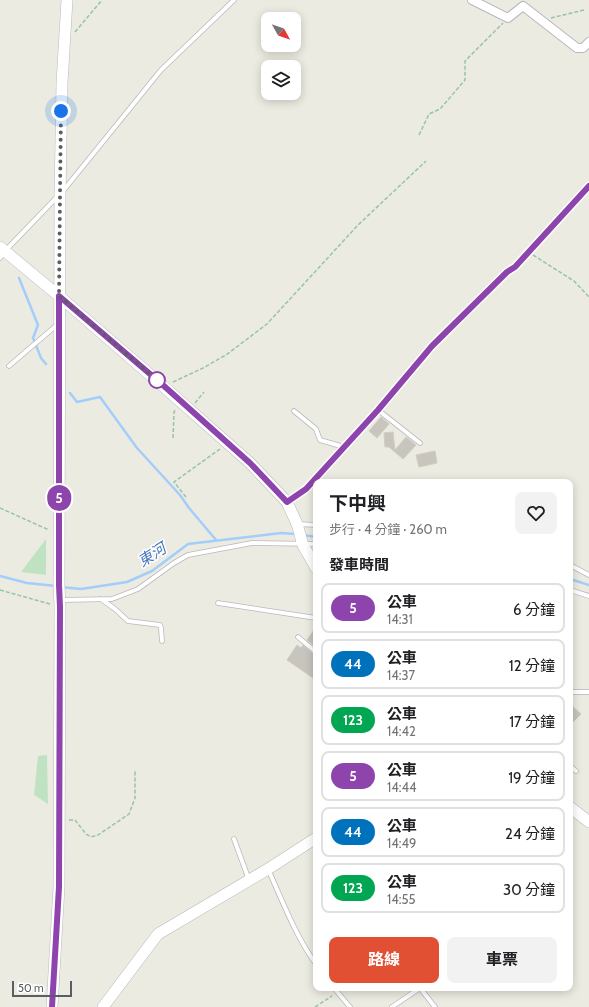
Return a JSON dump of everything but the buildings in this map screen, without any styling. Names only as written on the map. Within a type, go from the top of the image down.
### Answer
[{"type":"main road","points":[[52,1007],[59,887],[59,296],[62,83],[67,0]]},
{"type":"main road","points":[[2,252],[59,296],[186,405],[250,463],[287,502],[297,524],[303,545],[313,563]]},
{"type":"main road","points":[[573,809],[589,822]]},
{"type":"main road","points":[[103,1007],[158,934],[268,869],[313,840]]},
{"type":"street","points":[[472,0],[508,18],[523,6],[577,48],[583,48],[589,42]]},
{"type":"lane","points":[[2,252],[60,195],[161,70],[234,0]]},
{"type":"lane","points":[[315,479],[378,410],[432,346],[507,272],[515,267],[589,186]]},
{"type":"lane","points":[[9,366],[59,322]]},
{"type":"lane","points":[[378,410],[420,443]]},
{"type":"lane","points":[[294,411],[316,429],[320,440],[344,447]]},
{"type":"lane","points":[[287,502],[306,489],[313,481]]},
{"type":"lane","points":[[297,524],[313,524]]},
{"type":"lane","points":[[60,603],[101,598],[112,599],[138,589],[174,562],[188,554],[252,543],[313,544]]},
{"type":"lane","points":[[573,567],[589,575]]},
{"type":"lane","points":[[573,591],[589,596]]},
{"type":"lane","points":[[101,598],[128,620],[160,625],[162,641]]},
{"type":"lane","points":[[218,603],[313,618]]},
{"type":"lane","points":[[298,637],[313,650]]},
{"type":"lane","points":[[573,692],[589,692]]},
{"type":"lane","points":[[573,769],[576,772]]},
{"type":"lane","points":[[234,839],[249,880]]},
{"type":"lane","points":[[268,869],[296,931],[313,960]]},
{"type":"lane","points":[[392,1007],[416,991]]},
{"type":"lane","points":[[422,991],[435,1007]]},
{"type":"lane","points":[[338,993],[350,1007]]},
{"type":"path","points":[[73,34],[102,0]]},
{"type":"path","points":[[542,21],[584,10]]},
{"type":"path","points":[[419,135],[429,114],[440,109],[465,80],[465,61],[508,18]]},
{"type":"path","points":[[164,386],[203,368],[226,355],[267,324],[358,225],[426,161]]},
{"type":"path","points":[[528,252],[574,281],[589,297]]},
{"type":"path","points":[[173,438],[174,412],[204,392]]},
{"type":"path","points":[[186,497],[174,482],[228,443]]},
{"type":"path","points":[[0,508],[59,534]]},
{"type":"path","points":[[0,590],[60,603]]},
{"type":"path","points":[[59,820],[75,820],[90,837],[98,835],[129,814],[135,798],[135,770]]},
{"type":"path","points":[[315,1007],[338,993]]},
{"type":"green space","points":[[46,539],[46,575],[21,572]]},
{"type":"green space","points":[[47,755],[48,804],[34,795],[38,756]]},
{"type":"waterway","points":[[19,278],[38,325],[33,338],[41,358],[46,364]]},
{"type":"waterway","points":[[70,393],[77,402],[100,397],[137,448],[180,495],[216,540]]},
{"type":"waterway","name":"東河","points":[[61,587],[81,589],[127,582],[152,571],[188,544],[281,533],[296,534]]},
{"type":"waterway","name":"東河","points":[[303,535],[313,537]]},
{"type":"waterway","name":"東河","points":[[0,576],[27,583],[56,586]]},
{"type":"waterway","name":"東河","points":[[573,580],[589,585]]},
{"type":"bus line","name":"5","points":[[315,479],[378,410],[432,346],[507,272],[515,267],[589,186]]},
{"type":"bus line","name":"5","points":[[52,1007],[59,887],[59,296],[164,386],[250,463],[287,502],[306,489],[313,481]]},
{"type":"route","points":[[61,111],[59,296],[157,380]]}]
